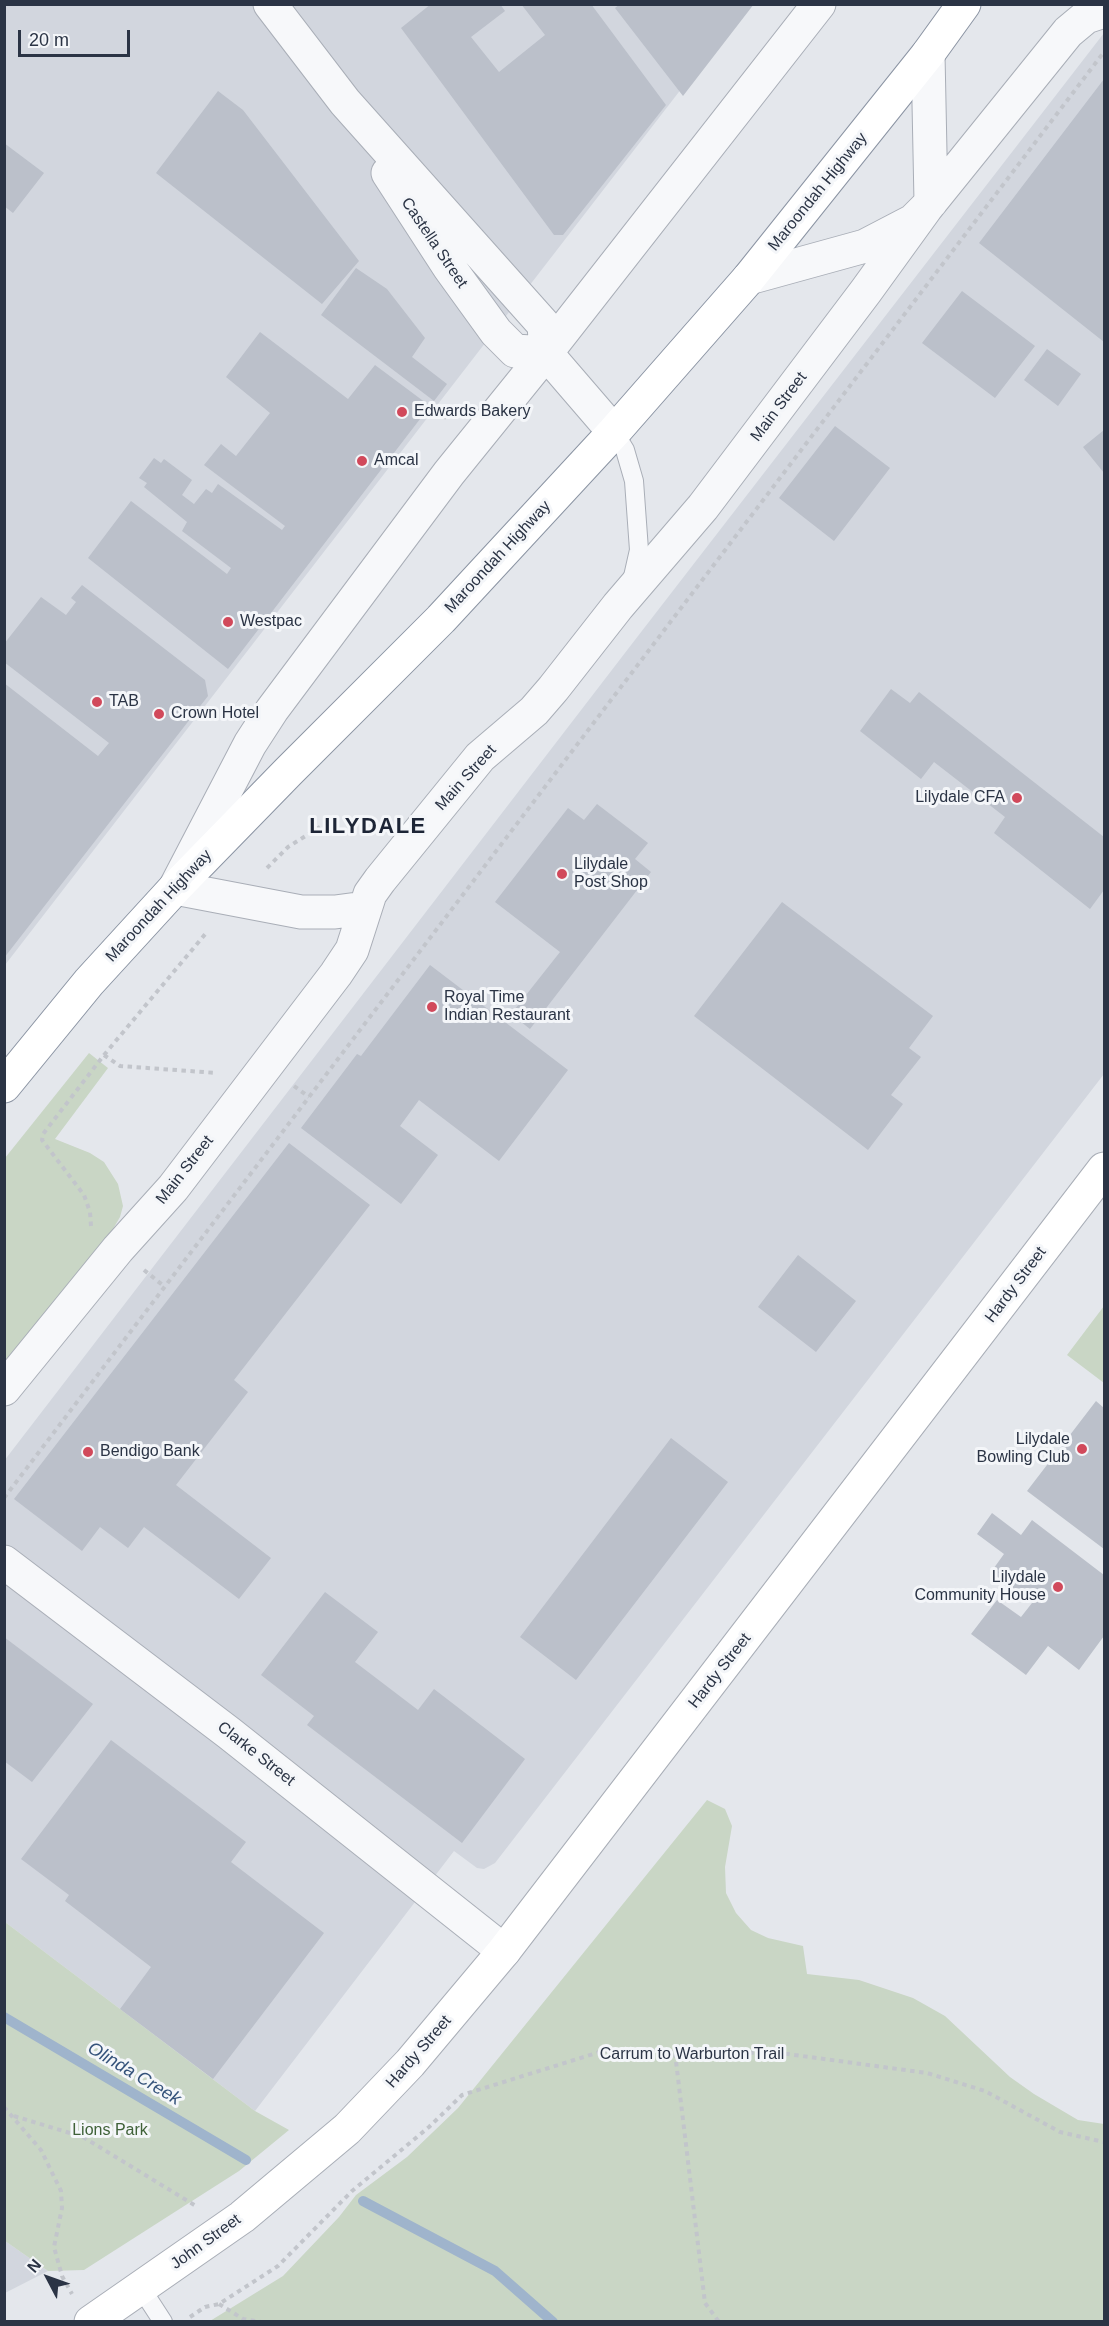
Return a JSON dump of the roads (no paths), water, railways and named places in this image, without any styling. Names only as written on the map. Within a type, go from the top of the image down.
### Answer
[{"type":"main road","name":"Maroondah Highway","points":[[4,1086],[89,982],[175,888],[441,619],[614,432],[750,278],[928,54],[964,4]]},
{"type":"main road","name":"Hardy Street","points":[[316,2156],[374,2102],[451,2016],[504,1951],[1104,1169]]},
{"type":"main road","name":"John Street","points":[[91,2322],[242,2217],[316,2156]]},
{"type":"street","name":"Castella Street","points":[[270,4],[345,102],[544,325],[546,353]]},
{"type":"street","points":[[365,908],[314,913],[175,888],[250,744],[272,711],[449,473],[546,353],[819,4]]},
{"type":"street","points":[[750,278],[865,246],[908,225],[929,205],[1068,32],[1086,16],[1104,11]]},
{"type":"street","points":[[928,54],[929,205]]},
{"type":"street","name":"Main Street","points":[[4,1389],[118,1249],[173,1188],[346,959],[354,943],[370,894],[380,880],[480,757],[534,711],[618,606],[703,507],[929,205]]},
{"type":"street","points":[[546,353],[614,432]]},
{"type":"street","name":"Clarke Street","points":[[4,1562],[238,1740],[504,1951]]},
{"type":"lane","points":[[614,432],[625,450],[634,481],[639,550],[632,582],[618,606]]},
{"type":"lane","points":[[141,2288],[163,2322]]},
{"type":"waterway","name":"Olinda Creek","points":[[4,2017],[246,2160]]},
{"type":"waterway","name":"Olinda Creek","points":[[363,2201],[495,2271],[553,2322]]},
{"type":"place","name":"Edwards Bakery","points":[[402,412]]},
{"type":"place","name":"Amcal","points":[[362,461]]},
{"type":"place","name":"Westpac","points":[[228,622]]},
{"type":"place","name":"TAB","points":[[97,702]]},
{"type":"place","name":"Crown Hotel","points":[[159,714]]},
{"type":"place","name":"Lilydale CFA","points":[[1017,798]]},
{"type":"place","name":"Lilydale Post Shop","points":[[562,874]]},
{"type":"place","name":"Royal Time Indian Restaurant","points":[[432,1007]]},
{"type":"place","name":"Lilydale Bowling Club","points":[[1082,1449]]},
{"type":"place","name":"Bendigo Bank","points":[[88,1452]]},
{"type":"place","name":"Lilydale Community House","points":[[1058,1587]]},
{"type":"district","name":"LILYDALE","points":[[368,827]]},
{"type":"park label","name":"Lions Park","points":[[110,2131]]}]
